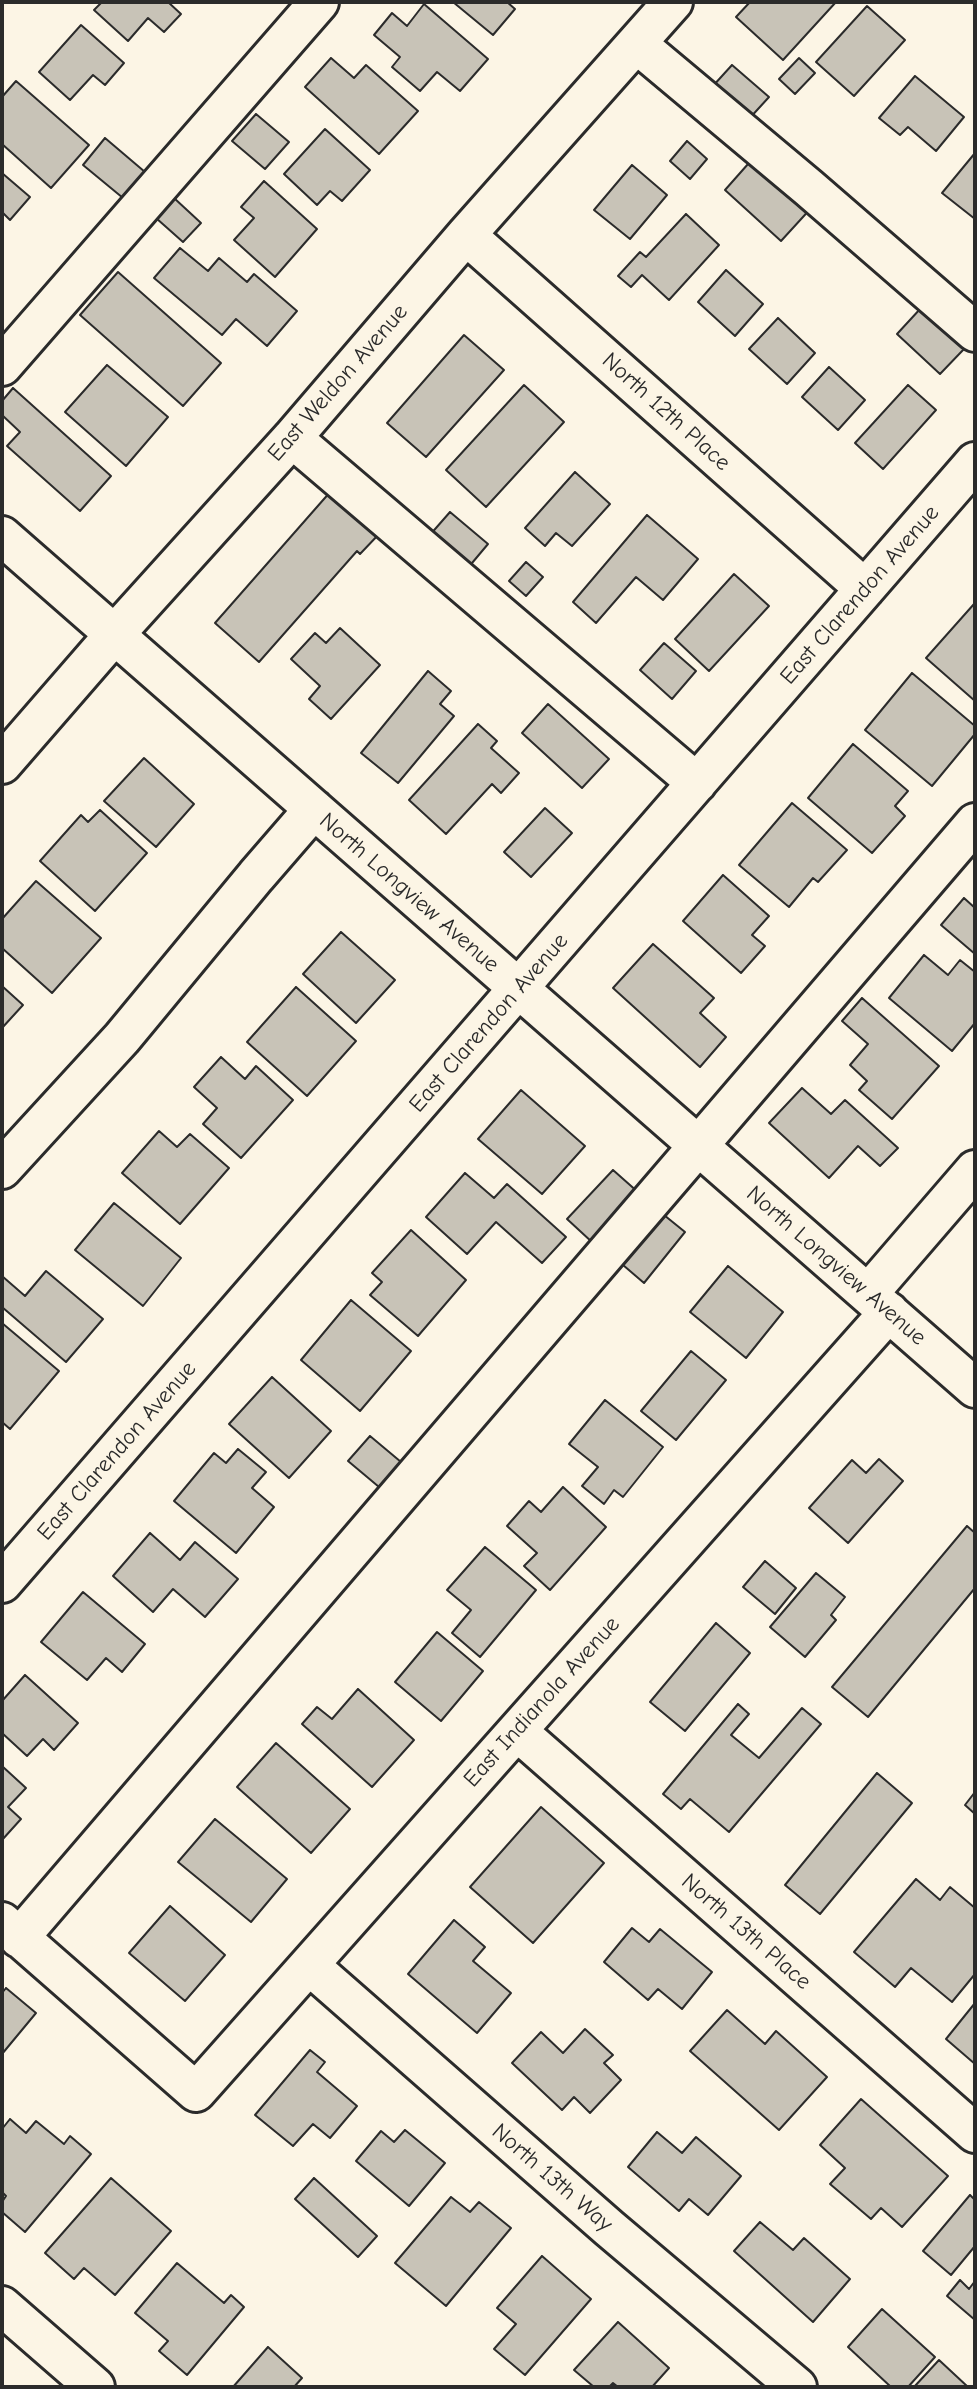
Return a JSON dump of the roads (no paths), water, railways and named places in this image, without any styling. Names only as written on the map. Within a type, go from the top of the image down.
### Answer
[{"type":"street","points":[[2,366],[319,2]]},
{"type":"street","name":"East Weldon Avenue","points":[[2,764],[292,438],[466,235],[673,2]]},
{"type":"street","points":[[636,44],[809,188],[975,332]]},
{"type":"street","name":"North 12th Place","points":[[466,235],[865,589]]},
{"type":"street","points":[[292,438],[697,783]]},
{"type":"street","name":"East Clarendon Avenue","points":[[2,1583],[975,462]]},
{"type":"street","name":"North Longview Avenue","points":[[2,536],[975,1388]]},
{"type":"street","points":[[2,1169],[122,1038],[314,809]]},
{"type":"street","points":[[11,1930],[698,1145],[975,823]]},
{"type":"street","name":"East Indianola Avenue","points":[[11,1930],[196,2092],[517,1731],[878,1303],[975,1170]]},
{"type":"street","name":"North 13th Place","points":[[517,1731],[975,2133]]},
{"type":"street","name":"North 13th Way","points":[[309,1965],[609,2228],[797,2387]]},
{"type":"street","points":[[2,2306],[95,2387]]}]
